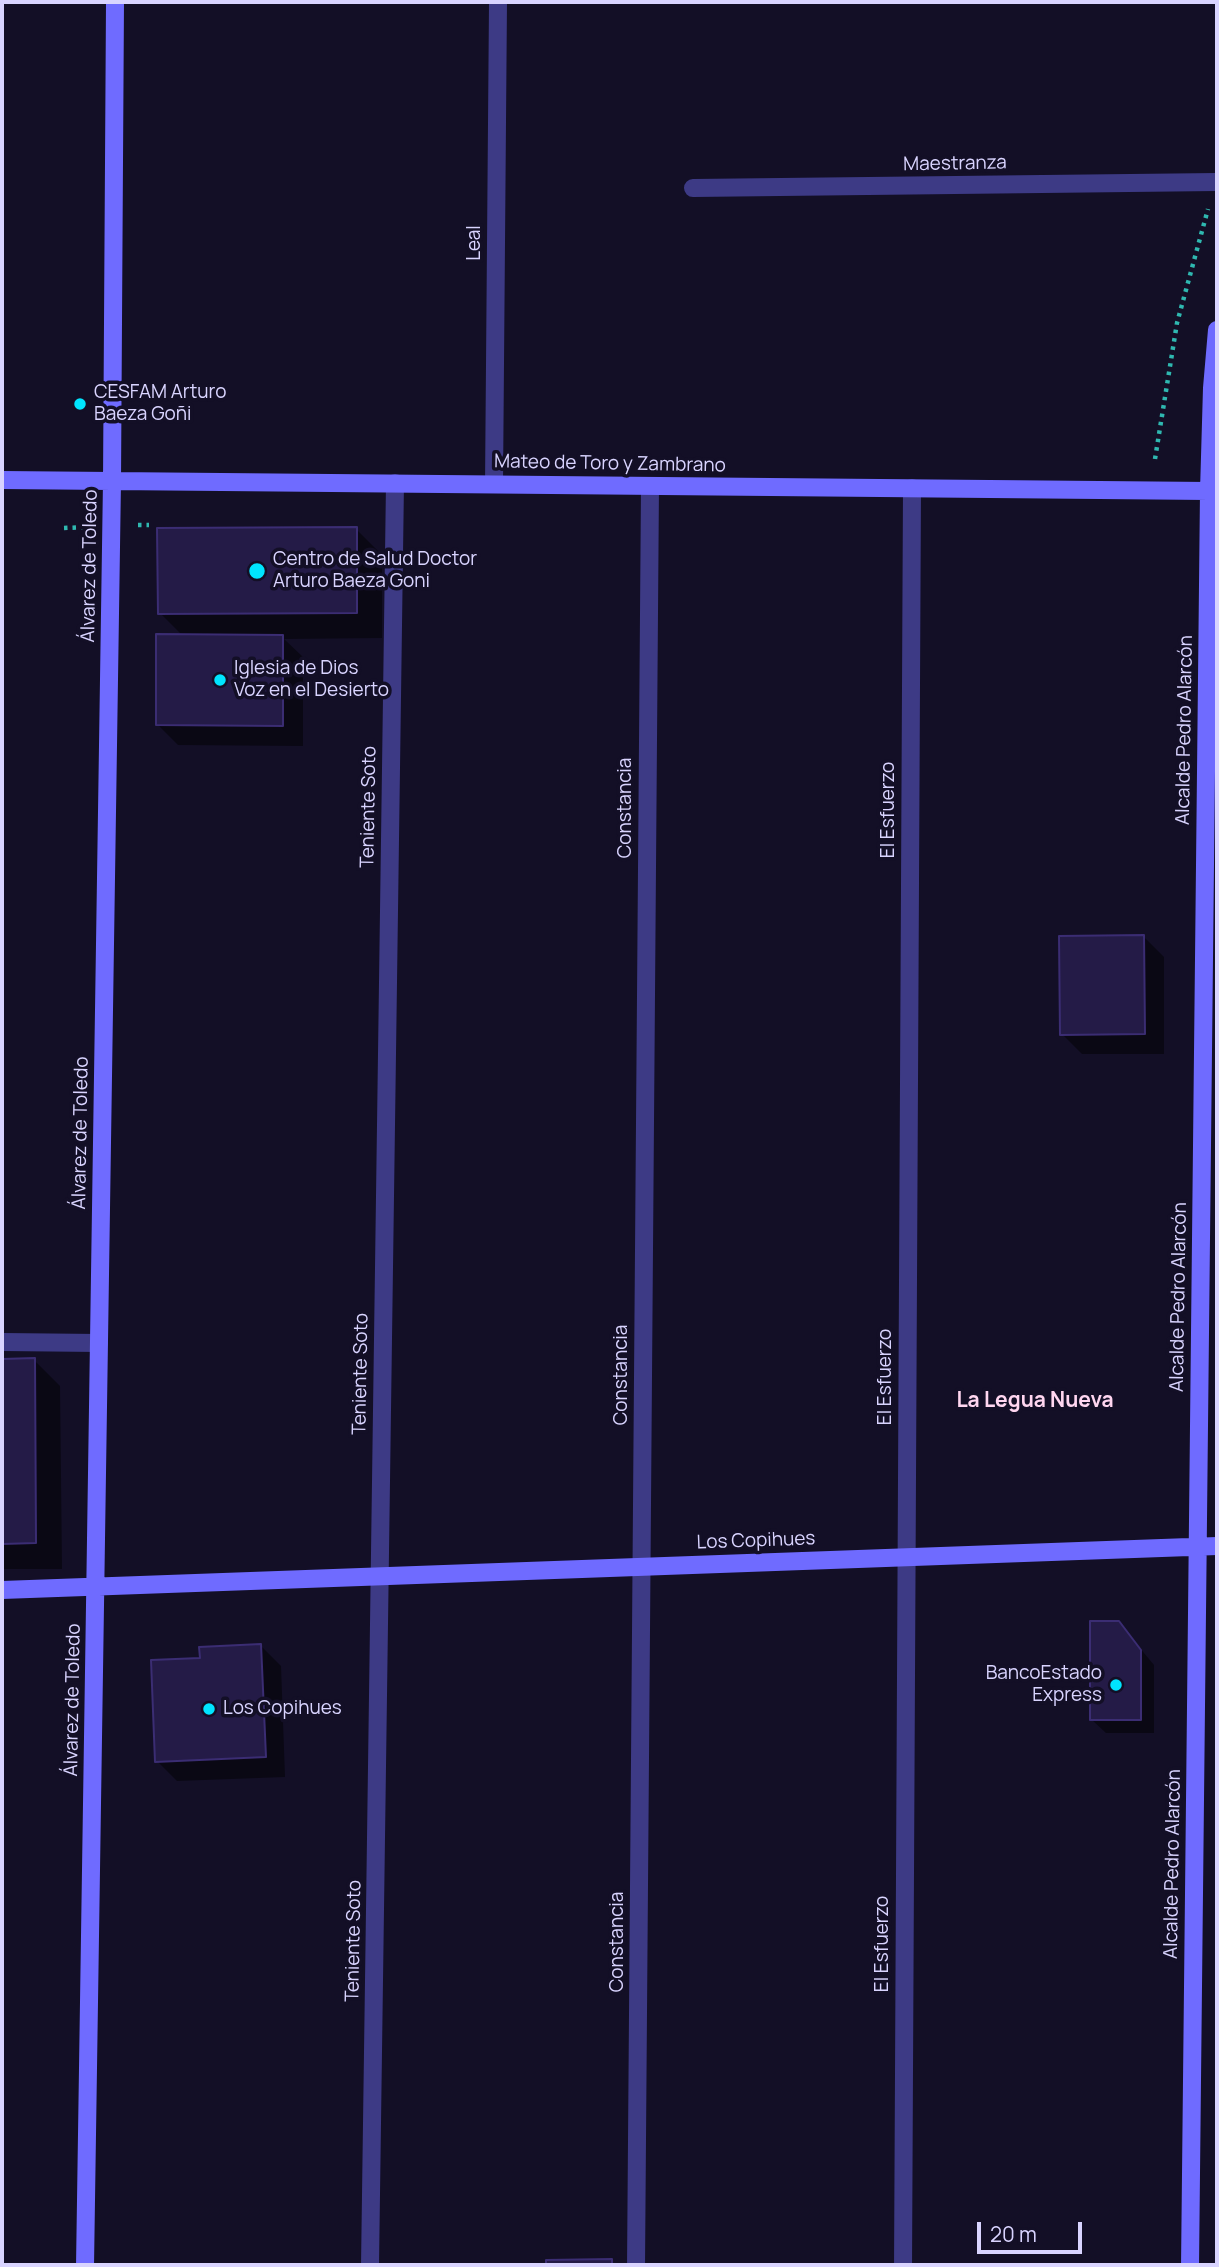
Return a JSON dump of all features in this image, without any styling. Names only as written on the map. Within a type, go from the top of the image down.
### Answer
[{"type":"street","name":"Álvarez de Toledo","points":[[85,2265],[112,481],[115,2]]},
{"type":"street","name":"Leal","points":[[494,484],[498,2]]},
{"type":"street","name":"Maestranza","points":[[693,188],[1217,182]]},
{"type":"street","name":"Alcalde Pedro Alarcón","points":[[1190,2265],[1197,1546],[1212,765],[1212,388],[1217,330]]},
{"type":"street","name":"Mateo de Toro y Zambrano","points":[[2,480],[1213,492]]},
{"type":"street","name":"Teniente Soto","points":[[370,2265],[395,484]]},
{"type":"street","name":"Constancia","points":[[636,2265],[650,486]]},
{"type":"street","name":"El Esfuerzo","points":[[903,2265],[912,488]]},
{"type":"street","points":[[2,1342],[99,1343]]},
{"type":"street","name":"Los Copihues","points":[[2,1590],[1217,1546]]},
{"type":"path","points":[[1155,459],[1177,323],[1217,182]]},
{"type":"building","name":"Centro de Salud Doctor Arturo Baeza Goni","points":[[357,527],[357,613],[158,614],[157,528]]},
{"type":"building","name":"Iglesia de Dios Voz en el Desierto","points":[[156,634],[283,635],[283,726],[156,725]]},
{"type":"building","points":[[1144,935],[1145,1034],[1060,1035],[1059,936]]},
{"type":"building","points":[[35,1358],[36,1543],[2,1544],[2,1359]]},
{"type":"building","name":"BancoEstado Express","points":[[1090,1621],[1119,1621],[1141,1650],[1141,1720],[1090,1720]]},
{"type":"building","name":"Los Copihues","points":[[261,1644],[266,1757],[155,1762],[151,1660],[200,1658],[199,1647]]},
{"type":"building","points":[[612,2259],[612,2265],[546,2265],[546,2260]]},
{"type":"place","name":"CESFAM Arturo Baeza Goñi","points":[[80,404]]},
{"type":"place","name":"Centro de Salud Doctor Arturo Baeza Goni","points":[[257,571]]},
{"type":"place","name":"Iglesia de Dios Voz en el Desierto","points":[[220,680]]},
{"type":"place","name":"BancoEstado Express","points":[[1116,1685]]},
{"type":"place","name":"Los Copihues","points":[[209,1709]]},
{"type":"district","name":"La Legua Nueva","points":[[1035,1401]]}]
